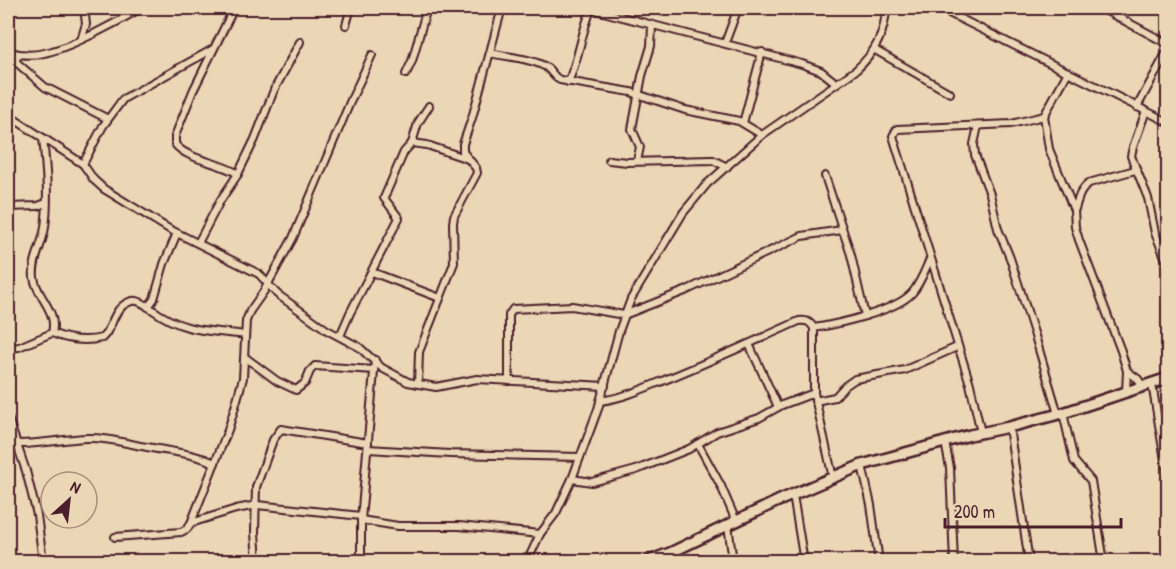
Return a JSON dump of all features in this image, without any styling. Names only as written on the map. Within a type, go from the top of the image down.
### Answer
[{"type":"street","points":[[82,38],[86,24],[84,8]]},
{"type":"street","points":[[8,51],[17,55],[44,53],[82,38],[141,8]]},
{"type":"street","points":[[234,8],[193,91],[175,136],[175,144],[188,154],[231,169],[238,174]]},
{"type":"street","points":[[346,25],[351,8]]},
{"type":"street","points":[[406,74],[427,8]]},
{"type":"street","points":[[418,384],[418,352],[454,263],[454,216],[477,173],[476,168],[463,152],[463,144],[502,8]]},
{"type":"street","points":[[568,82],[573,72],[589,8],[652,26],[762,52],[820,71],[836,83]]},
{"type":"street","points":[[725,44],[738,8]]},
{"type":"street","points":[[527,561],[540,534],[556,513],[572,479],[605,386],[624,315],[641,279],[683,213],[707,184],[762,135],[856,70],[875,50],[882,35],[886,9],[877,8]]},
{"type":"street","points":[[939,8],[1168,122]]},
{"type":"street","points":[[1101,8],[1168,44]]},
{"type":"street","points":[[86,24],[94,30],[99,30]]},
{"type":"street","points":[[637,162],[640,147],[632,129],[642,76],[651,46],[652,26]]},
{"type":"street","points":[[198,243],[220,201],[238,174],[255,139],[274,90],[300,42]]},
{"type":"street","points":[[83,164],[108,119],[123,99],[213,49]]},
{"type":"street","points":[[875,50],[950,93]]},
{"type":"street","points":[[1137,107],[1168,50]]},
{"type":"street","points":[[743,123],[762,52]]},
{"type":"street","points":[[490,53],[539,63],[550,70],[554,77],[568,82],[639,94],[685,110],[726,117],[743,123],[762,135]]},
{"type":"street","points":[[17,55],[16,62],[45,87],[108,119]]},
{"type":"street","points":[[115,537],[181,532],[191,523],[236,407],[246,358],[245,335],[250,310],[264,291],[293,238],[372,55]]},
{"type":"street","points":[[1068,72],[1044,116],[1049,149],[1074,210],[1075,227],[1079,240],[1127,371],[1126,392]]},
{"type":"street","points":[[340,336],[399,218],[384,198],[404,152],[412,143],[418,123],[429,106]]},
{"type":"street","points":[[1146,111],[1131,156],[1148,198],[1155,233],[1168,264]]},
{"type":"street","points":[[8,115],[83,164],[94,180],[104,189],[177,233],[249,268],[268,281],[277,294],[327,330],[359,347],[394,376],[408,382],[436,387],[477,379],[605,386]]},
{"type":"street","points":[[981,433],[970,384],[893,140],[894,133],[897,129],[1026,122],[1044,116]]},
{"type":"street","points":[[978,126],[974,144],[975,154],[990,194],[998,229],[1019,286],[1074,461],[1091,481],[1104,561]]},
{"type":"street","points":[[43,138],[46,169],[45,228],[34,266],[34,278],[52,315],[52,333]]},
{"type":"street","points":[[412,143],[427,145],[470,160]]},
{"type":"street","points":[[609,160],[637,162],[713,160],[727,168]]},
{"type":"street","points":[[1074,210],[1083,188],[1089,183],[1135,170]]},
{"type":"street","points":[[825,176],[851,255],[865,316]]},
{"type":"street","points":[[8,207],[38,206],[46,203]]},
{"type":"street","points":[[509,381],[509,315],[513,309],[573,306],[624,315],[685,291],[802,236],[842,230]]},
{"type":"street","points":[[148,307],[154,299],[177,233]]},
{"type":"street","points":[[814,328],[845,323],[910,296],[930,260]]},
{"type":"street","points":[[372,272],[440,298]]},
{"type":"street","points":[[8,348],[20,346],[52,333],[76,340],[102,338],[109,329],[116,312],[130,300],[136,300],[167,320],[192,330],[245,335]]},
{"type":"street","points":[[600,401],[615,399],[636,391],[799,321],[810,322],[814,328],[815,401],[833,478]]},
{"type":"street","points":[[749,344],[778,407]]},
{"type":"street","points":[[815,401],[835,398],[845,386],[855,379],[905,370],[957,347]]},
{"type":"street","points":[[246,358],[278,381],[296,390],[305,383],[315,366],[374,370]]},
{"type":"street","points":[[361,561],[361,518],[375,360]]},
{"type":"street","points":[[1127,371],[1147,385],[1167,452],[1168,478]]},
{"type":"street","points":[[646,561],[670,553],[862,465],[1060,413],[1168,378]]},
{"type":"street","points":[[572,479],[592,482],[617,476],[689,449],[717,432],[764,416],[778,407],[814,393]]},
{"type":"street","points":[[8,418],[18,444],[37,515],[42,561]]},
{"type":"street","points":[[1009,427],[1029,561]]},
{"type":"street","points":[[257,561],[256,487],[273,440],[281,429],[368,446],[450,454],[580,457]]},
{"type":"street","points":[[18,444],[88,438],[112,439],[143,447],[194,454],[215,463]]},
{"type":"street","points":[[945,442],[950,468],[954,561]]},
{"type":"street","points":[[698,444],[721,486],[732,523],[733,561]]},
{"type":"street","points":[[862,465],[879,561]]},
{"type":"street","points":[[793,495],[804,561]]},
{"type":"street","points":[[191,523],[257,505],[361,518],[399,526],[459,526],[540,534]]},
{"type":"street","points":[[195,512],[202,520]]}]
